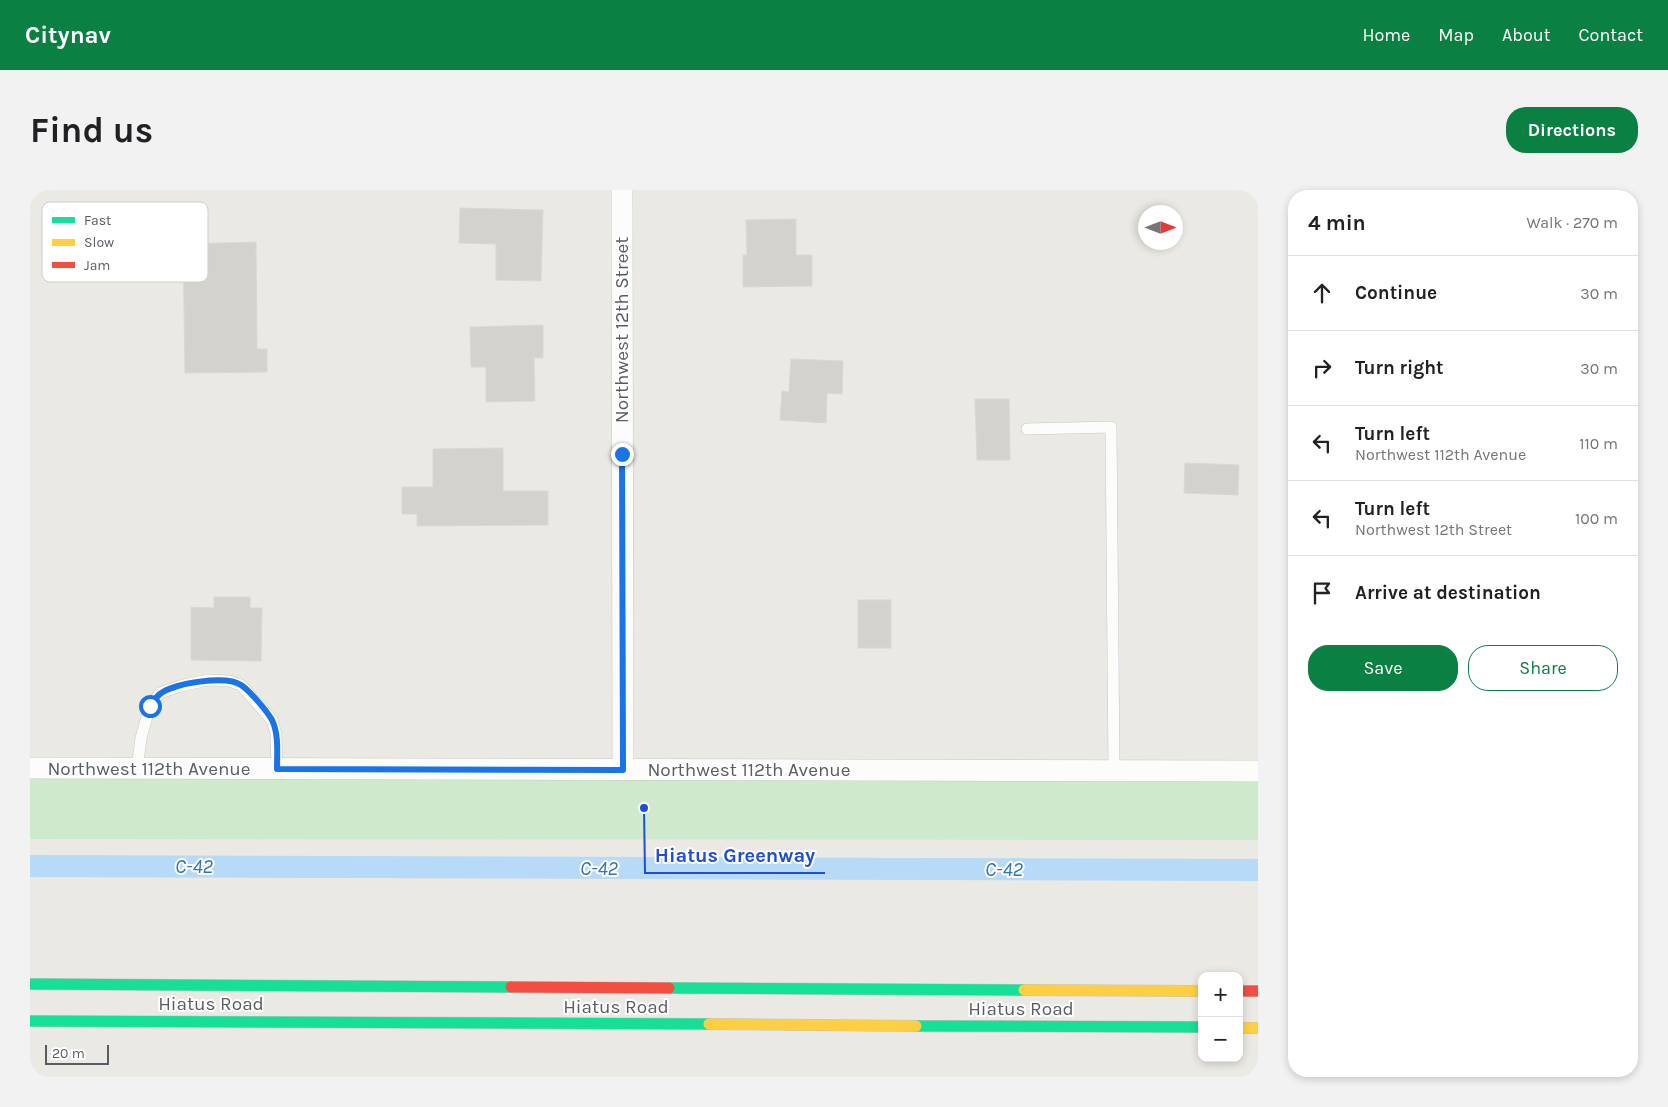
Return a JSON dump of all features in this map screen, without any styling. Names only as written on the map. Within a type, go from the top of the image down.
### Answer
[{"type":"main road","name":"Hiatus Road","points":[[30,984],[1198,991]]},
{"type":"main road","points":[[1243,991],[1258,991]]},
{"type":"main road","name":"Hiatus Road","points":[[30,1021],[1198,1027]]},
{"type":"main road","points":[[1243,1028],[1258,1028]]},
{"type":"street","name":"Northwest 12th Street","points":[[622,190],[623,770]]},
{"type":"street","name":"Northwest 112th Avenue","points":[[30,768],[1258,771]]},
{"type":"lane","points":[[1028,429],[1111,427],[1114,770]]},
{"type":"lane","points":[[137,769],[141,738],[150,706],[160,693],[180,686],[208,680],[229,681],[241,685],[272,720],[276,734],[277,769]]},
{"type":"green space","points":[[30,777],[1258,777],[1258,840],[30,839]]},
{"type":"building","points":[[460,208],[543,210],[541,281],[496,280],[496,244],[459,243]]},
{"type":"building","points":[[796,219],[796,255],[812,255],[812,286],[743,287],[743,255],[747,255],[746,220]]},
{"type":"building","points":[[256,242],[257,349],[267,349],[267,372],[185,373],[184,282],[208,282],[208,243]]},
{"type":"building","points":[[543,325],[543,358],[534,358],[535,401],[486,402],[486,367],[471,367],[470,327]]},
{"type":"building","points":[[791,359],[843,361],[842,394],[827,393],[826,423],[780,420],[782,391],[789,392]]},
{"type":"building","points":[[975,399],[1009,399],[1010,460],[977,460]]},
{"type":"building","points":[[503,448],[503,491],[548,491],[548,525],[417,526],[417,514],[402,514],[402,487],[433,487],[433,449]]},
{"type":"building","points":[[1185,463],[1239,465],[1238,495],[1184,493]]},
{"type":"building","points":[[214,597],[250,597],[250,608],[262,608],[261,661],[191,660],[191,607],[214,608]]},
{"type":"building","points":[[858,600],[891,600],[891,648],[858,648]]},
{"type":"waterway","name":"C-42","points":[[30,866],[1258,870]]},
{"type":"traffic: fast","points":[[30,984],[511,987]]},
{"type":"traffic: fast","points":[[669,988],[1024,990]]},
{"type":"traffic: fast","points":[[30,1021],[709,1024]]},
{"type":"traffic: fast","points":[[916,1026],[1198,1027]]},
{"type":"traffic: slow","points":[[1024,990],[1198,991]]},
{"type":"traffic: slow","points":[[709,1024],[916,1026]]},
{"type":"traffic: slow","points":[[1243,1028],[1258,1028]]},
{"type":"traffic: jam","points":[[511,987],[669,988]]},
{"type":"traffic: jam","points":[[1243,991],[1258,991]]},
{"type":"place","name":"Hiatus Greenway","points":[[644,808]]},
{"type":"route","points":[[150,706],[160,693],[180,686],[208,680],[229,681],[241,685],[272,720],[276,734],[277,769],[623,770],[622,454]]}]
